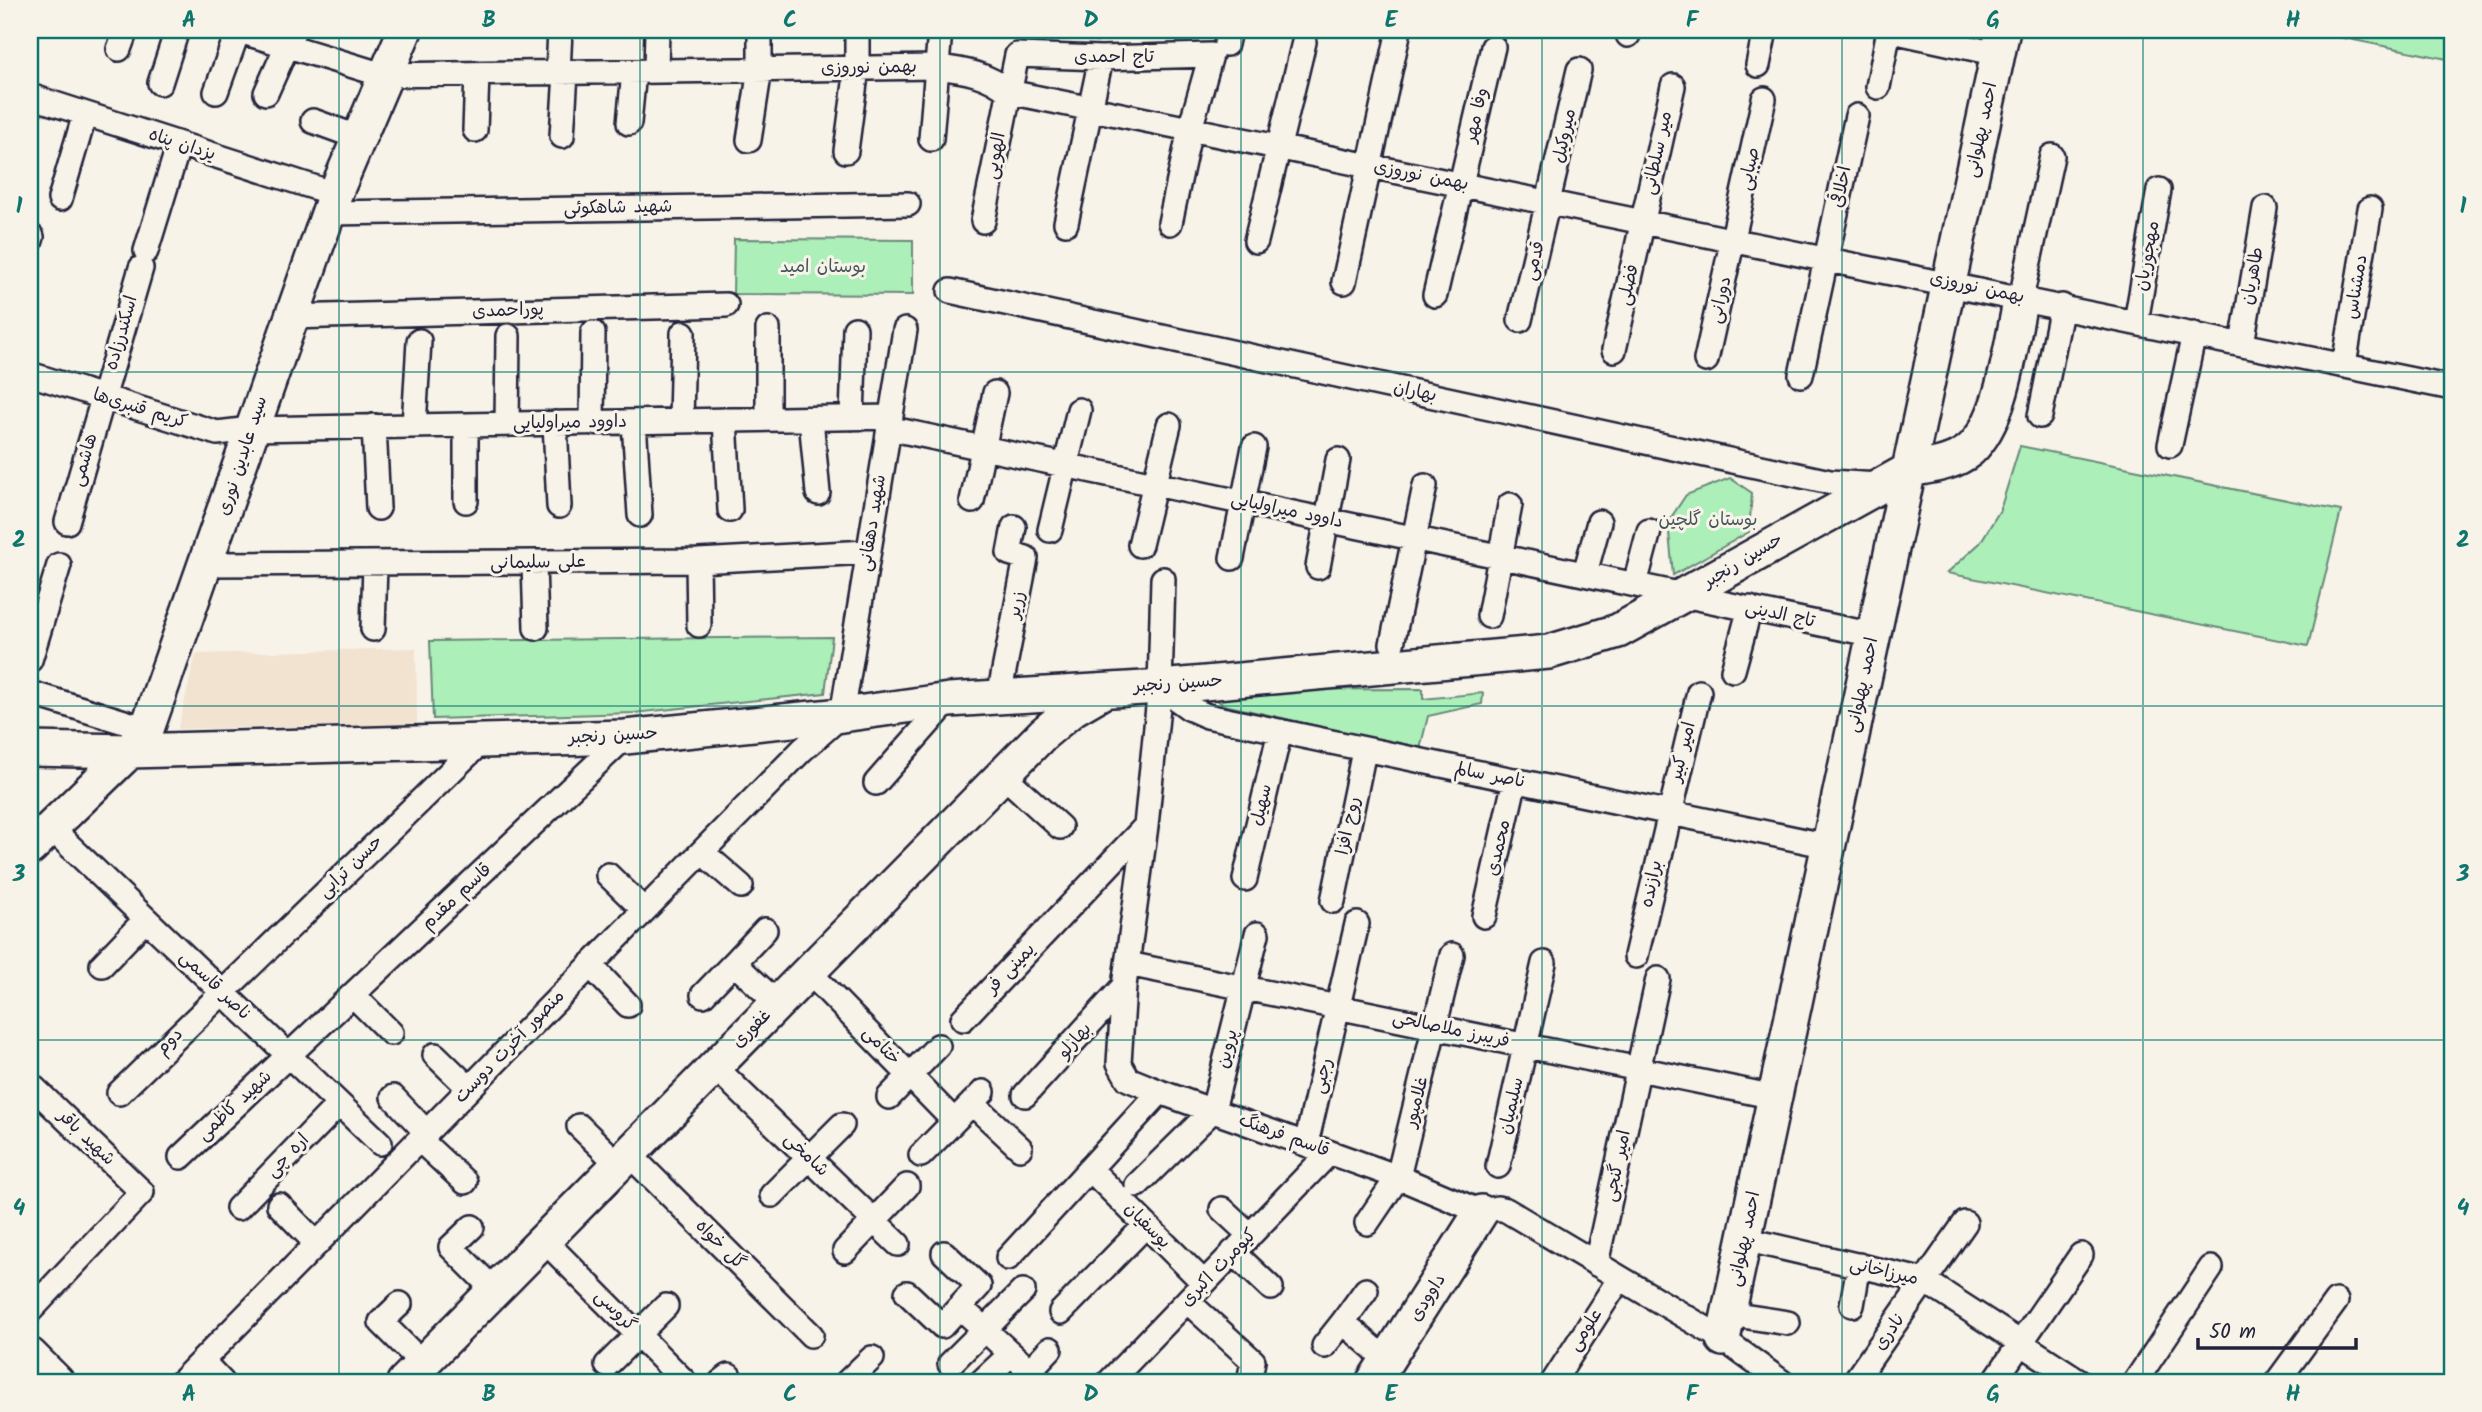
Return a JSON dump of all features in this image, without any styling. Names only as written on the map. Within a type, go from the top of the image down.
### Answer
[{"type":"street","points":[[160,83],[177,30]]},
{"type":"street","name":"سید عابدین نوری","points":[[40,838],[139,740],[207,564],[251,429],[332,203],[383,75],[405,30]]},
{"type":"street","points":[[560,30],[562,136]]},
{"type":"street","points":[[629,123],[657,30]]},
{"type":"street","points":[[750,140],[760,69],[760,30]]},
{"type":"street","points":[[846,151],[857,68],[857,30]]},
{"type":"street","points":[[931,139],[940,30]]},
{"type":"street","points":[[1344,282],[1399,30]]},
{"type":"street","points":[[1758,65],[1765,30]]},
{"type":"street","points":[[1878,86],[1888,30],[2001,42]]},
{"type":"street","points":[[216,92],[246,31]]},
{"type":"street","name":"بهمن نوروزی","points":[[246,31],[290,38],[383,75],[937,66],[981,75],[1009,92],[1949,282],[2452,388]]},
{"type":"street","points":[[266,93],[290,38]]},
{"type":"street","points":[[1256,241],[1304,42]]},
{"type":"street","name":"احمد پهلوانی","points":[[1726,1327],[1874,635],[1895,478],[1949,282],[2001,42]]},
{"type":"street","points":[[1170,223],[1191,129],[1222,43]]},
{"type":"street","name":"تاج احمدی","points":[[1017,55],[1101,58],[1222,43]]},
{"type":"street","name":"وفا مهر","points":[[1435,295],[1493,47]]},
{"type":"street","name":"الهویی","points":[[983,220],[1017,55]]},
{"type":"street","points":[[1066,223],[1101,58]]},
{"type":"street","name":"میروکیل","points":[[1550,202],[1579,70]]},
{"type":"street","points":[[475,130],[477,75]]},
{"type":"street","name":"میر سلطانی","points":[[1643,220],[1673,86]]},
{"type":"street","name":"یزدان پناه","points":[[30,96],[179,144],[332,203]]},
{"type":"street","name":"صبایی","points":[[1735,239],[1764,99]]},
{"type":"street","points":[[60,199],[85,114]]},
{"type":"street","name":"اخلاقی","points":[[1801,375],[1857,116]]},
{"type":"street","points":[[313,121],[357,137]]},
{"type":"street","name":"اسکندرزاده","points":[[103,397],[179,144]]},
{"type":"street","name":"حسین رنجبر","points":[[30,750],[139,740],[481,742],[625,737],[842,715],[949,700],[1109,688],[1160,687],[1549,653],[1619,631],[1686,595],[1802,526],[1895,478],[1948,463],[1959,457],[1984,432],[1995,410],[2052,156]]},
{"type":"street","name":"مهجوریان","points":[[2136,322],[2159,190]]},
{"type":"street","name":"قدمی","points":[[1520,320],[1550,202]]},
{"type":"street","name":"شهید شاهکوئی","points":[[332,203],[908,204]]},
{"type":"street","name":"طاهریان","points":[[2242,344],[2265,208]]},
{"type":"street","name":"دمشناس","points":[[2344,365],[2370,209]]},
{"type":"street","name":"فضلی","points":[[1614,350],[1643,220]]},
{"type":"street","name":"دورانی","points":[[1706,360],[1735,239]]},
{"type":"street","name":"بهاران","points":[[950,292],[1817,479],[1895,478]]},
{"type":"street","name":"پوراحمدی","points":[[290,317],[726,305]]},
{"type":"street","points":[[2040,416],[2062,306]]},
{"type":"street","points":[[852,418],[855,329]]},
{"type":"street","points":[[768,330],[768,419]]},
{"type":"street","name":"شهید دهقانی","points":[[842,715],[905,330]]},
{"type":"street","points":[[592,423],[593,333]]},
{"type":"street","points":[[681,421],[683,333]]},
{"type":"street","points":[[2170,445],[2194,334]]},
{"type":"street","points":[[508,336],[508,424]]},
{"type":"street","points":[[414,426],[419,341]]},
{"type":"street","name":"کریم قنبری‌ها","points":[[30,374],[217,433],[251,429]]},
{"type":"street","points":[[972,501],[995,393]]},
{"type":"street","name":"هاشمی","points":[[67,522],[103,397]]},
{"type":"street","points":[[1050,530],[1079,410]]},
{"type":"street","name":"داوود میراولیایی","points":[[251,429],[852,418],[889,423],[985,449],[1686,595]]},
{"type":"street","points":[[811,419],[818,493]]},
{"type":"street","points":[[724,420],[730,510]]},
{"type":"street","points":[[634,422],[640,515]]},
{"type":"street","points":[[555,423],[559,506]]},
{"type":"street","points":[[466,425],[466,501]]},
{"type":"street","points":[[1140,545],[1169,425]]},
{"type":"street","points":[[374,426],[378,508]]},
{"type":"street","points":[[1232,558],[1254,447]]},
{"type":"street","points":[[1318,567],[1338,460]]},
{"type":"street","points":[[1392,644],[1425,486]]},
{"type":"street","points":[[1489,616],[1510,505]]},
{"type":"street","points":[[1585,573],[1599,522]]},
{"type":"street","name":"زریر","points":[[999,696],[1026,558],[1009,553],[1014,527]]},
{"type":"street","points":[[1635,584],[1649,531]]},
{"type":"street","name":"علی سلیمانی","points":[[207,564],[534,564],[698,561],[868,552]]},
{"type":"street","points":[[698,561],[699,625]]},
{"type":"street","points":[[534,564],[536,628]]},
{"type":"street","points":[[30,660],[59,565]]},
{"type":"street","points":[[373,629],[376,565]]},
{"type":"street","name":"قاسم فرهنگ","points":[[1163,579],[1160,687],[1146,826],[1126,975],[1119,1063],[1128,1079],[1398,1178],[1481,1212],[1497,1208],[1506,1210],[1620,1278],[1726,1327],[1782,1382]]},
{"type":"street","name":"تاج الدینی","points":[[1686,595],[1874,635]]},
{"type":"street","points":[[1734,670],[1749,608]]},
{"type":"street","name":"ناصر سالم","points":[[1160,687],[1183,704],[1207,716],[1364,751],[1829,846]]},
{"type":"street","name":"غفوری","points":[[413,1373],[1003,775],[1073,709],[1109,688]]},
{"type":"street","name":"امیر کبیر","points":[[1668,812],[1699,692]]},
{"type":"street","points":[[30,693],[139,740]]},
{"type":"street","points":[[876,783],[949,700]]},
{"type":"street","name":"منصور آخرت دوست","points":[[181,1382],[802,750],[842,715]]},
{"type":"street","name":"سهیل","points":[[1245,878],[1280,731]]},
{"type":"street","name":"قاسم مقدم","points":[[289,1056],[625,737]]},
{"type":"street","name":"حسن ترابی","points":[[221,991],[481,742]]},
{"type":"street","name":"روح افزا","points":[[1333,901],[1364,751]]},
{"type":"street","points":[[1003,775],[1060,827]]},
{"type":"street","name":"محمدی","points":[[1484,916],[1515,780]]},
{"type":"street","name":"برازنده","points":[[1636,956],[1668,812]]},
{"type":"street","name":"یمینی فر","points":[[963,1018],[1146,826]]},
{"type":"street","name":"ناصر قاسمی","points":[[40,838],[146,919],[380,1143]]},
{"type":"street","points":[[702,852],[741,886]]},
{"type":"street","points":[[608,875],[644,910]]},
{"type":"street","points":[[102,965],[146,919]]},
{"type":"street","name":"رجبی","points":[[1306,1144],[1357,924]]},
{"type":"street","points":[[703,995],[765,930]]},
{"type":"street","points":[[1243,988],[1257,934]]},
{"type":"street","name":"غلامپور","points":[[1398,1178],[1452,955]]},
{"type":"street","points":[[734,963],[777,1003]]},
{"type":"street","name":"سلیمیان","points":[[1498,1166],[1544,964]]},
{"type":"street","points":[[590,965],[628,1004]]},
{"type":"street","name":"ختامی","points":[[809,972],[954,1121]]},
{"type":"street","name":"فریبرز ملاصالحی","points":[[1126,975],[1243,988],[1775,1097]]},
{"type":"street","name":"بهارلو","points":[[1025,1095],[1126,975]]},
{"type":"street","name":"امیر گنجی","points":[[1597,1264],[1658,979]]},
{"type":"street","name":"پروین","points":[[1213,1110],[1243,988]]},
{"type":"street","name":"دوم","points":[[119,1093],[221,991]]},
{"type":"street","points":[[353,995],[391,1033]]},
{"type":"street","points":[[889,1097],[939,1046]]},
{"type":"street","points":[[435,1055],[470,1088]]},
{"type":"street","name":"شهید کاظمی","points":[[181,1157],[289,1056]]},
{"type":"street","name":"شامخی","points":[[715,1067],[898,1244]]},
{"type":"street","name":"شهید باقر","points":[[30,1089],[32,1086],[142,1192],[30,1311]]},
{"type":"street","points":[[1008,1258],[1160,1092]]},
{"type":"street","points":[[393,1097],[423,1136],[465,1182]]},
{"type":"street","points":[[921,1156],[978,1098],[1020,1148]]},
{"type":"street","name":"اره چی","points":[[238,1208],[338,1104]]},
{"type":"street","points":[[1137,1185],[1213,1110]]},
{"type":"street","points":[[772,1195],[842,1125]]},
{"type":"street","name":"گل خواه","points":[[579,1126],[624,1159],[811,1335]]},
{"type":"street","name":"کیومرث اکبری","points":[[1109,1382],[1329,1153]]},
{"type":"street","name":"یوسفیان","points":[[1086,1173],[1146,1225],[1204,1283]]},
{"type":"street","points":[[1367,1223],[1398,1178]]},
{"type":"street","points":[[845,1251],[907,1186]]},
{"type":"street","points":[[279,1205],[317,1244]]},
{"type":"street","points":[[1222,1209],[1250,1235]]},
{"type":"street","name":"داوودی","points":[[1381,1372],[1481,1212]]},
{"type":"street","name":"نادری","points":[[1854,1382],[1965,1223]]},
{"type":"street","points":[[1060,1312],[1146,1225]]},
{"type":"street","points":[[472,1227],[451,1247],[495,1290]]},
{"type":"street","name":"میرزاخانی","points":[[1744,1239],[1925,1281],[2081,1382]]},
{"type":"street","name":"گروسی","points":[[544,1240],[685,1382]]},
{"type":"street","points":[[1233,1252],[1271,1288]]},
{"type":"street","points":[[907,1293],[942,1326],[960,1307],[979,1286],[944,1253]]},
{"type":"street","points":[[1994,1382],[2081,1255]]},
{"type":"street","points":[[1852,1305],[1859,1265]]},
{"type":"street","points":[[2135,1382],[2211,1268]]},
{"type":"street","name":"علومی","points":[[1553,1382],[1620,1278]]},
{"type":"street","points":[[1324,1346],[1366,1290]]},
{"type":"street","points":[[950,1364],[1023,1291]]},
{"type":"street","points":[[1187,1301],[1253,1361],[1249,1382]]},
{"type":"street","points":[[2277,1382],[2336,1301]]},
{"type":"street","points":[[400,1304],[381,1322],[413,1373]]},
{"type":"street","points":[[607,1365],[666,1306]]},
{"type":"street","points":[[960,1307],[1034,1378],[1050,1349]]},
{"type":"street","points":[[1343,1322],[1381,1372]]},
{"type":"street","points":[[1726,1327],[1788,1323]]},
{"type":"street","points":[[981,1382],[1011,1354]]},
{"type":"street","points":[[30,1355],[57,1382]]},
{"type":"street","points":[[855,1380],[872,1358]]},
{"type":"street","points":[[202,1361],[222,1382]]},
{"type":"shaded area","points":[[416,648],[417,724],[178,729],[196,654]]},
{"type":"green space","points":[[2305,30],[2452,30],[2452,60]]},
{"type":"green space","name":"بوستان امید","points":[[734,239],[913,240],[913,295],[733,294]]},
{"type":"green space","points":[[2020,446],[2341,511],[2308,646],[1947,573],[1980,543],[2000,510]]},
{"type":"green space","name":"بوستان گلچین","points":[[1730,478],[1752,493],[1749,532],[1673,575],[1668,522],[1686,495]]},
{"type":"green space","points":[[832,637],[825,693],[634,713],[433,719],[430,641]]},
{"type":"green space","points":[[1423,689],[1423,699],[1483,693],[1482,704],[1428,716],[1420,749],[1224,705],[1218,701],[1217,694],[1224,690]]}]
